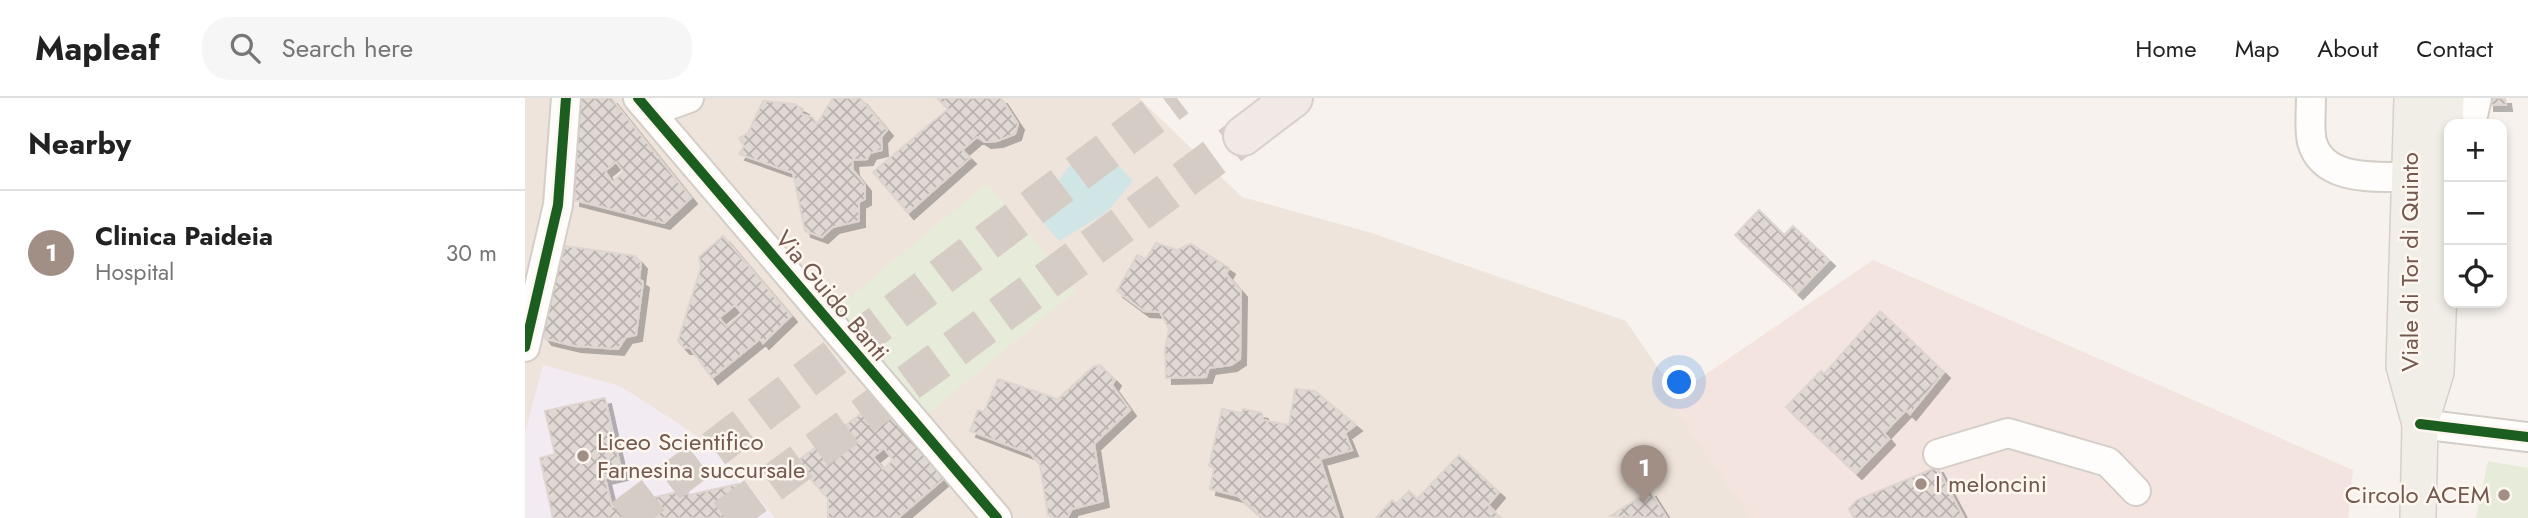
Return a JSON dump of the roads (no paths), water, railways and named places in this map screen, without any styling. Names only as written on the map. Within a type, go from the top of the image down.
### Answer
[{"type":"highway","points":[[1243,136],[1293,98]]},
{"type":"main road","name":"Viale di Tor di Quinto","points":[[2412,98],[2404,366],[2420,424]]},
{"type":"main road","name":"Viale di Tor di Quinto","points":[[2446,98],[2446,119]]},
{"type":"main road","name":"Viale di Tor di Quinto","points":[[2418,518],[2420,424],[2436,372],[2445,182]]},
{"type":"street","points":[[525,348],[531,294],[558,205],[566,98]]},
{"type":"street","points":[[644,105],[689,98]]},
{"type":"street","points":[[2311,98],[2312,142],[2319,155],[2331,167],[2345,174],[2410,177]]},
{"type":"street","points":[[2472,119],[2477,98]]},
{"type":"street","name":"Via Guido Banti","points":[[644,105],[997,518]]},
{"type":"street","points":[[2420,424],[2528,437]]},
{"type":"street","points":[[1938,454],[2008,433],[2108,462],[2136,491]]},
{"type":"tunnel","points":[[623,518],[1177,98]]},
{"type":"tunnel","points":[[725,518],[1243,136]]},
{"type":"place","name":"Liceo Scientifico Farnesina succursale","points":[[583,456]]},
{"type":"place","name":"I meloncini","points":[[1921,484]]},
{"type":"place","name":"Circolo ACEM","points":[[2504,495]]},
{"type":"place","name":"Clinica Paideia","points":[[1644,503]]}]
